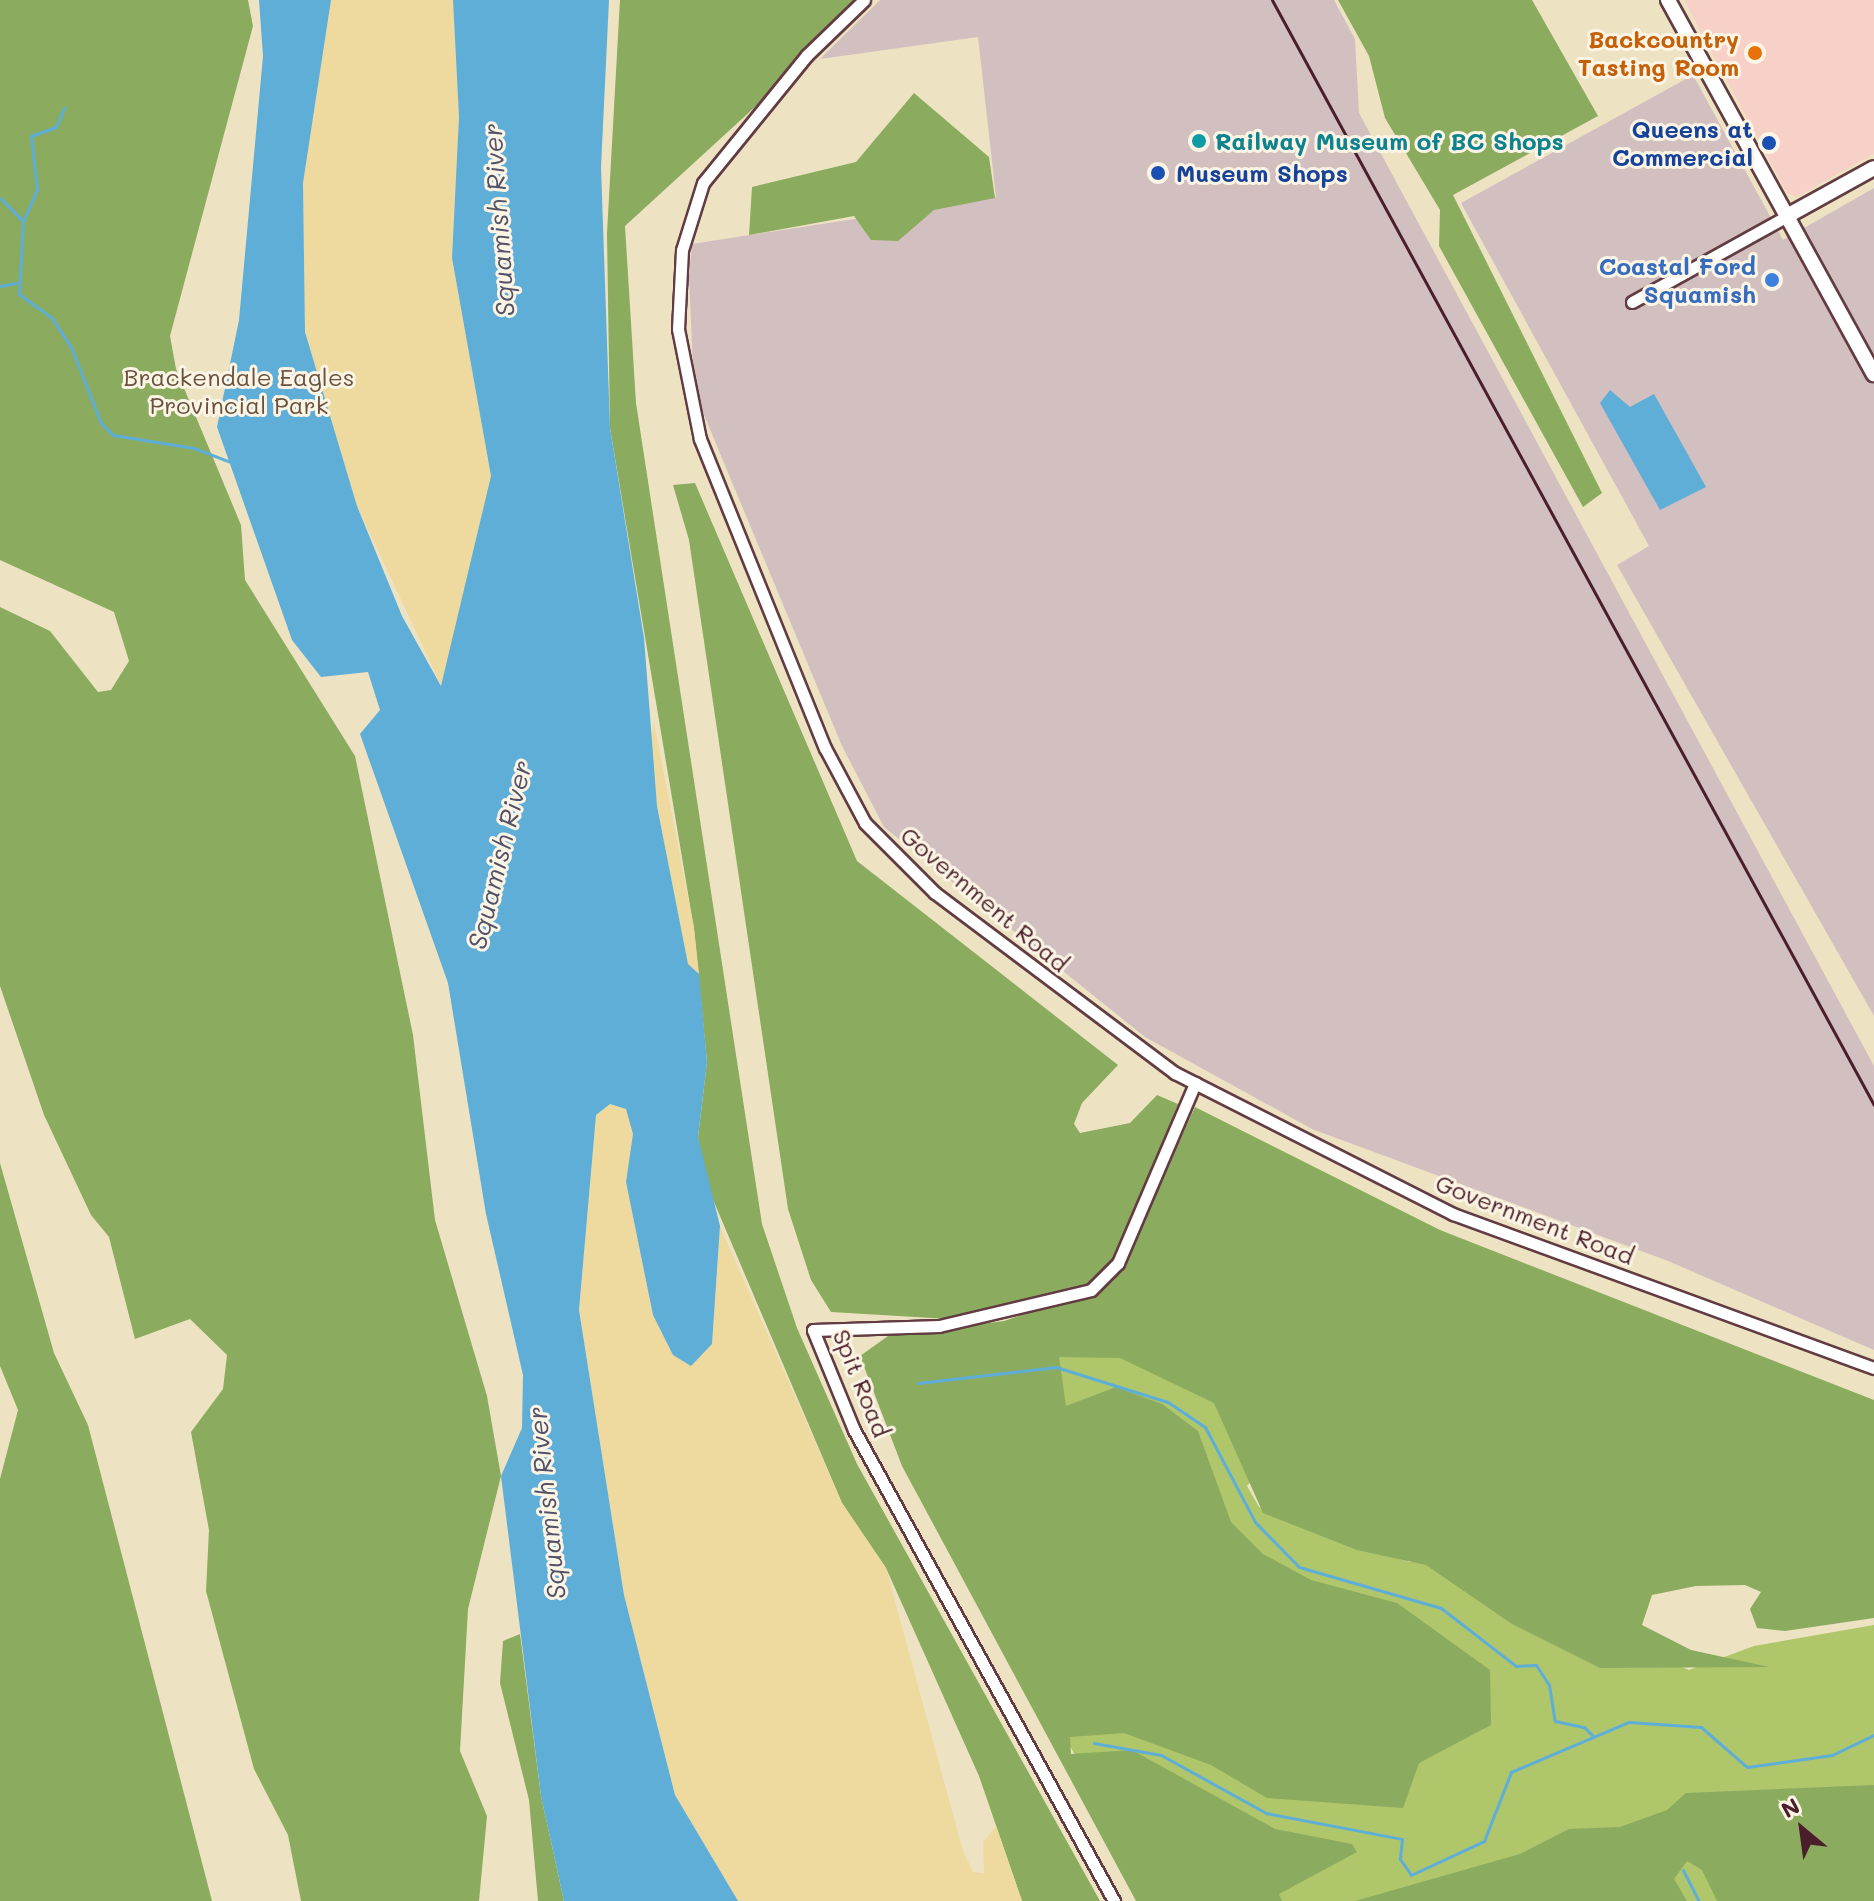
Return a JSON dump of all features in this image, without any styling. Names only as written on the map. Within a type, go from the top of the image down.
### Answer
[{"type":"street","name":"Government Road","points":[[864,0],[807,55],[703,183],[682,250],[678,329],[688,399],[825,748],[865,823],[958,911],[1078,1005],[1195,1083],[1453,1214],[1874,1368]]},
{"type":"street","points":[[1668,0],[1874,374]]},
{"type":"street","points":[[1632,302],[1874,168]]},
{"type":"street","name":"Spit Road","points":[[1114,1901],[854,1430],[813,1330],[939,1326],[1091,1290],[1118,1263],[1195,1083]]},
{"type":"shaded area","points":[[880,0],[1334,0],[1355,39],[1359,113],[1874,1066],[1874,1350],[1668,1261],[1312,1129],[1145,1037],[884,827],[842,746],[694,391],[689,276],[692,244],[996,197],[978,37],[820,59]]},
{"type":"shaded area","points":[[1684,0],[1874,0],[1874,154],[1797,197],[1787,193]]},
{"type":"shaded area","points":[[1693,75],[1783,240],[1874,188],[1874,1016],[1617,565],[1649,546],[1461,203]]},
{"type":"green space","points":[[0,0],[248,0],[253,26],[170,336],[176,369],[241,525],[245,580],[355,756],[413,1035],[435,1220],[487,1396],[501,1476],[468,1609],[460,1751],[487,1816],[479,1901],[301,1901],[288,1835],[254,1769],[206,1591],[209,1530],[191,1432],[223,1389],[227,1355],[190,1319],[135,1339],[109,1237],[91,1215],[44,1115],[0,986],[0,607],[50,631],[98,692],[111,690],[129,661],[114,612],[0,560]]},
{"type":"green space","points":[[620,0],[854,0],[790,75],[625,226],[636,403],[762,1224],[797,1328],[857,1464],[1100,1901],[1022,1901],[979,1776],[886,1568],[842,1503],[703,1176],[698,1137],[707,1062],[694,929],[610,428],[607,233]]},
{"type":"green space","points":[[1338,0],[1532,0],[1598,116],[1453,195],[1602,493],[1583,507],[1439,246],[1440,210],[1385,118],[1369,56]]},
{"type":"green space","points":[[914,93],[989,157],[995,198],[934,210],[898,241],[871,240],[854,216],[749,235],[752,187],[856,162]]},
{"type":"green space","points":[[695,483],[857,861],[1118,1065],[1082,1103],[1074,1124],[1080,1133],[1130,1123],[1157,1095],[1178,1104],[1118,1253],[1093,1283],[949,1319],[831,1312],[811,1280],[788,1209],[689,540],[673,485]]},
{"type":"green space","points":[[1195,1107],[1440,1230],[1874,1400],[1874,1618],[1785,1631],[1757,1628],[1750,1609],[1761,1592],[1745,1585],[1696,1586],[1652,1595],[1642,1625],[1691,1650],[1769,1667],[1600,1668],[1512,1624],[1426,1565],[1357,1550],[1263,1513],[1214,1403],[1120,1358],[1059,1357],[1066,1406],[1116,1387],[1162,1404],[1198,1431],[1231,1522],[1263,1554],[1311,1580],[1397,1603],[1490,1670],[1491,1725],[1419,1763],[1403,1808],[1267,1798],[1211,1765],[1124,1733],[1070,1737],[1071,1754],[1132,1750],[1275,1829],[1352,1844],[1357,1852],[1279,1894],[1282,1901],[1136,1901],[902,1466],[860,1356],[888,1336],[1004,1321],[1102,1288],[1127,1256]]},
{"type":"green space","points":[[0,1163],[54,1353],[88,1425],[212,1901],[0,1901],[0,1479],[18,1410],[0,1366]]},
{"type":"green space","points":[[1100,1333],[1201,1371],[1260,1471],[1247,1486],[1259,1507],[1324,1536],[1410,1562],[1431,1561],[1689,1670],[1754,1646],[1874,1625],[1874,1901],[1144,1901],[1126,1852],[914,1450],[941,1354]]},
{"type":"green space","points":[[520,1634],[541,1796],[564,1901],[538,1901],[529,1800],[500,1683],[503,1641]]},
{"type":"green space","points":[[1874,1785],[1874,1901],[1717,1901],[1702,1870],[1687,1861],[1674,1879],[1687,1901],[1355,1901],[1520,1854],[1569,1829],[1620,1827],[1667,1810],[1686,1793]]},
{"type":"sand","points":[[331,0],[453,0],[459,117],[452,258],[491,476],[442,687],[357,506],[305,332],[303,183]]},
{"type":"sand","points":[[654,722],[694,928],[699,974],[688,965],[657,806],[649,752]]},
{"type":"sand","points":[[610,1104],[626,1109],[634,1134],[626,1182],[653,1315],[712,1344],[720,1226],[842,1503],[886,1568],[963,1851],[973,1872],[984,1873],[983,1842],[996,1826],[1022,1901],[738,1901],[675,1795],[624,1595],[579,1310],[596,1115]]},
{"type":"water","name":"Squamish River","points":[[259,0],[331,0],[303,183],[305,332],[357,506],[402,616],[441,686],[491,476],[452,258],[459,117],[453,0],[609,0],[601,167],[610,428],[644,638],[657,806],[688,964],[699,974],[707,1062],[698,1137],[720,1226],[712,1344],[691,1366],[673,1355],[653,1315],[626,1182],[633,1134],[626,1109],[610,1104],[596,1115],[579,1310],[624,1595],[675,1795],[738,1901],[564,1901],[541,1796],[501,1476],[522,1428],[523,1375],[486,1214],[448,983],[360,734],[380,710],[368,672],[321,677],[292,640],[217,427],[239,320],[263,56]]},
{"type":"water","points":[[1610,390],[1630,407],[1654,394],[1706,487],[1660,510],[1600,403]]},
{"type":"waterway","points":[[23,221],[37,189],[31,136],[56,127],[64,108]]},
{"type":"waterway","points":[[0,198],[23,221],[19,294],[52,318],[71,347],[101,423],[113,435],[194,448],[231,462]]},
{"type":"waterway","points":[[0,286],[16,283]]},
{"type":"waterway","points":[[918,1383],[1056,1367],[1168,1402],[1205,1427],[1255,1522],[1299,1567],[1441,1608],[1516,1666],[1536,1665],[1549,1685],[1555,1721],[1584,1727],[1594,1737]]},
{"type":"waterway","points":[[1094,1743],[1161,1755],[1266,1813],[1402,1839],[1400,1859],[1411,1875],[1484,1841],[1511,1772],[1629,1722],[1701,1727],[1747,1767],[1832,1755],[1874,1735]]},
{"type":"waterway","points":[[1683,1870],[1699,1901]]},
{"type":"railway","points":[[1272,0],[1874,1105]]},
{"type":"place","name":"Backcountry Tasting Room","points":[[1755,53]]},
{"type":"place","name":"Railway Museum of BC Shops","points":[[1199,141]]},
{"type":"place","name":"Queens at Commercial","points":[[1769,143]]},
{"type":"place","name":"Museum Shops","points":[[1158,173]]},
{"type":"place","name":"Coastal Ford Squamish","points":[[1772,280]]},
{"type":"park label","name":"Brackendale Eagles Provincial Park","points":[[239,391]]}]
